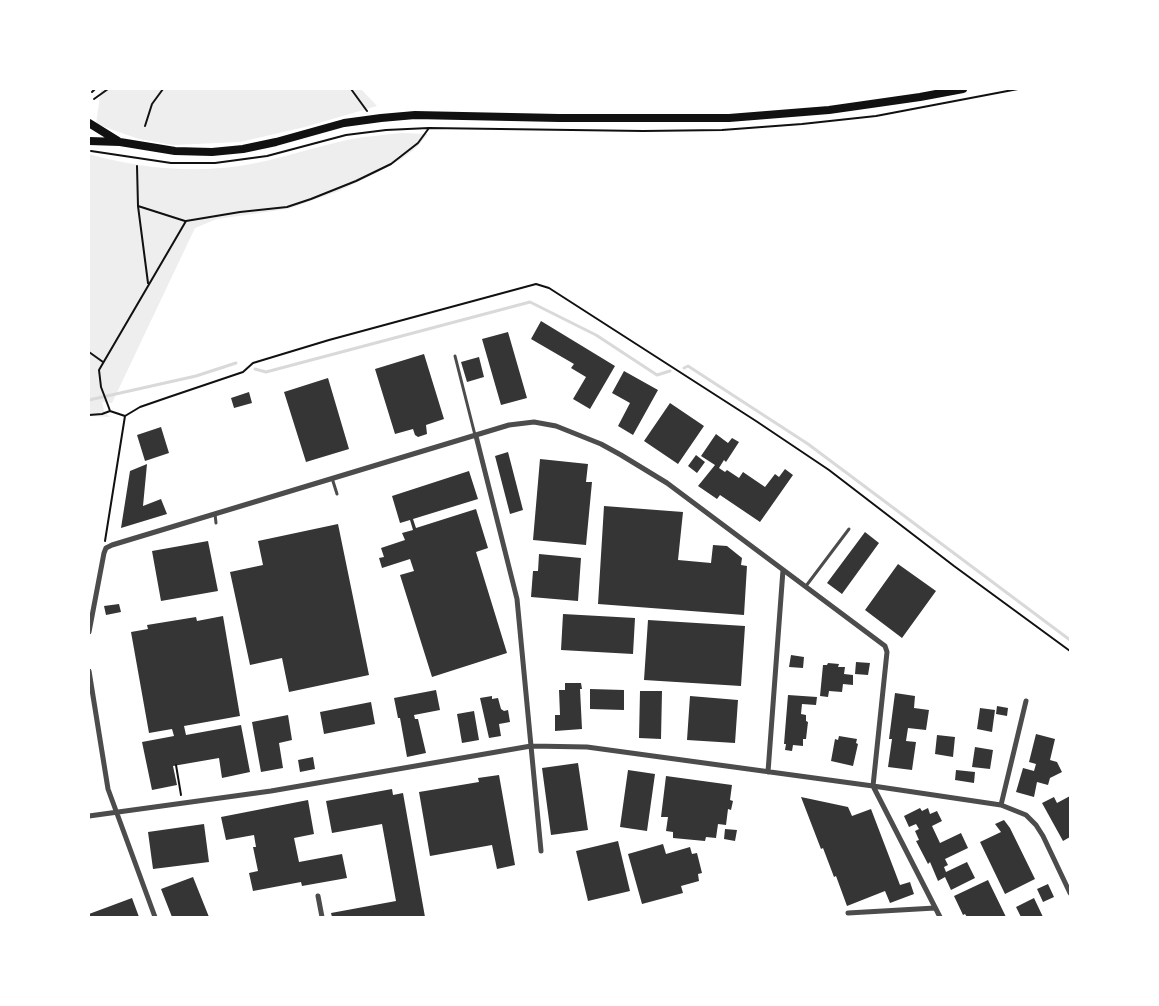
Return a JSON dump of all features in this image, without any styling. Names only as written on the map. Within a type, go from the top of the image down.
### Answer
[{"type":"main road","points":[[89,142],[120,142],[175,151],[212,152],[243,149],[276,142],[344,123],[415,115],[559,118],[729,118],[829,110],[963,89]]},
{"type":"main road","points":[[89,123],[120,142]]},
{"type":"street","points":[[89,632],[106,548],[215,513],[509,425],[534,422],[556,426],[601,444],[666,483],[885,646],[887,650],[873,786],[940,917]]},
{"type":"street","points":[[476,436],[517,599],[541,851]]},
{"type":"street","points":[[768,772],[783,570]]},
{"type":"street","points":[[89,671],[108,790],[155,917]]},
{"type":"street","points":[[1001,805],[1026,701]]},
{"type":"street","points":[[89,816],[271,791],[531,746],[587,747],[1001,805],[1026,815],[1036,825],[1070,893]]},
{"type":"street","points":[[318,896],[322,917]]},
{"type":"street","points":[[848,913],[935,908]]},
{"type":"lane","points":[[455,356],[476,436]]},
{"type":"lane","points":[[332,478],[336,494]]},
{"type":"lane","points":[[215,513],[216,523]]},
{"type":"lane","points":[[806,586],[849,530]]},
{"type":"path","points":[[92,92],[95,89]]},
{"type":"path","points":[[94,99],[108,89]]},
{"type":"path","points":[[144,126],[152,104],[163,89]]},
{"type":"path","points":[[350,89],[362,102],[372,119]]},
{"type":"path","points":[[89,151],[171,163],[215,163],[267,156],[346,135],[386,130],[429,128],[418,143],[391,164],[311,200],[287,207],[224,214],[186,221],[138,206]]},
{"type":"path","points":[[136,166],[138,206],[149,285]]},
{"type":"path","points":[[126,416],[110,409],[103,393],[99,370],[186,221]]},
{"type":"path","points":[[106,548],[106,532],[126,416],[134,410],[243,372],[253,363],[329,340],[536,284],[550,288],[829,470],[954,566],[1070,651]]},
{"type":"path","points":[[89,352],[103,362]]},
{"type":"path","points":[[89,415],[102,414],[110,409]]},
{"type":"path","points":[[176,765],[182,803]]},
{"type":"shaded area","points":[[101,89],[361,89],[377,106],[305,127],[240,142],[173,145],[139,139],[96,124]]},
{"type":"shaded area","points":[[401,133],[428,134],[417,147],[403,158],[339,191],[288,209],[217,219],[195,228],[112,403],[102,402],[104,411],[110,417],[89,416],[89,154],[121,162],[155,167],[221,168],[270,160],[352,139]]},
{"type":"building","points":[[541,321],[615,366],[590,409],[573,399],[586,377],[571,368],[574,364],[531,339]]},
{"type":"building","points":[[508,332],[527,398],[501,405],[482,339]]},
{"type":"building","points":[[424,354],[444,419],[426,425],[427,434],[418,437],[413,429],[395,434],[375,369]]},
{"type":"building","points":[[479,357],[484,377],[467,382],[461,362]]},
{"type":"building","points":[[624,371],[658,390],[633,435],[618,426],[630,403],[612,393]]},
{"type":"building","points":[[328,378],[349,449],[306,462],[284,392]]},
{"type":"building","points":[[249,392],[252,403],[234,408],[231,398]]},
{"type":"building","points":[[670,403],[704,426],[678,464],[644,441]]},
{"type":"building","points":[[161,427],[169,453],[145,461],[137,435]]},
{"type":"building","points":[[716,434],[728,443],[732,438],[739,442],[726,462],[724,460],[719,468],[725,472],[727,470],[739,478],[743,472],[765,487],[775,474],[779,477],[785,469],[793,475],[760,522],[720,495],[717,499],[698,486],[715,465],[701,456]]},
{"type":"building","points":[[508,452],[523,510],[510,514],[495,456]]},
{"type":"building","points":[[696,455],[705,462],[697,473],[688,466]]},
{"type":"building","points":[[540,459],[588,464],[586,482],[592,482],[586,545],[533,540]]},
{"type":"building","points":[[147,464],[143,506],[161,499],[167,514],[121,528],[130,471]]},
{"type":"building","points":[[469,471],[478,499],[413,519],[416,528],[476,509],[488,548],[476,552],[507,653],[432,677],[400,575],[414,571],[410,559],[382,568],[379,558],[384,557],[381,548],[405,540],[402,533],[413,530],[410,520],[400,523],[392,496]]},
{"type":"building","points":[[604,506],[683,512],[678,560],[711,563],[713,545],[727,546],[742,558],[741,565],[747,566],[744,615],[598,604]]},
{"type":"building","points":[[338,524],[369,675],[289,692],[282,658],[250,665],[230,572],[263,565],[258,541]]},
{"type":"building","points":[[865,532],[879,543],[842,594],[827,583]]},
{"type":"building","points":[[208,541],[218,591],[161,601],[152,551]]},
{"type":"building","points":[[539,554],[581,558],[578,601],[531,597],[533,571],[538,571]]},
{"type":"building","points":[[898,564],[936,591],[902,638],[865,610]]},
{"type":"building","points":[[119,604],[121,612],[106,615],[104,606]]},
{"type":"building","points":[[563,614],[635,618],[633,654],[561,650]]},
{"type":"building","points":[[223,616],[240,716],[184,726],[186,735],[241,725],[250,772],[222,778],[219,758],[173,766],[177,785],[152,790],[142,742],[174,736],[172,729],[149,733],[131,632],[148,629],[147,625],[196,617],[197,621]]},
{"type":"building","points":[[648,620],[745,626],[741,686],[644,680]]},
{"type":"building","points":[[791,655],[804,657],[803,668],[789,667]]},
{"type":"building","points":[[856,662],[870,663],[868,675],[855,674]]},
{"type":"building","points":[[828,663],[839,664],[838,667],[845,667],[844,674],[853,675],[853,685],[843,684],[842,692],[829,691],[828,697],[820,696],[823,665]]},
{"type":"building","points":[[565,683],[581,683],[582,729],[555,731],[555,715],[560,715],[559,690],[565,690]]},
{"type":"building","points":[[590,689],[624,690],[624,710],[590,709]]},
{"type":"building","points":[[436,690],[440,710],[414,715],[415,719],[418,719],[426,753],[407,757],[400,718],[398,718],[394,698]]},
{"type":"building","points":[[640,691],[662,691],[661,739],[639,738]]},
{"type":"building","points":[[895,693],[915,696],[914,708],[929,710],[926,730],[908,728],[906,741],[916,742],[912,770],[888,767],[892,739],[889,739]]},
{"type":"building","points":[[788,695],[817,697],[816,705],[802,704],[801,714],[806,715],[806,721],[808,722],[806,739],[803,739],[803,746],[793,745],[792,751],[785,750],[786,744],[784,744]]},
{"type":"building","points":[[492,696],[492,699],[498,698],[501,709],[504,711],[508,710],[510,722],[499,724],[501,736],[489,738],[480,698]]},
{"type":"building","points":[[690,696],[738,700],[735,743],[687,740]]},
{"type":"building","points":[[371,702],[375,724],[324,734],[320,712]]},
{"type":"building","points":[[997,706],[1008,708],[1007,716],[996,714]]},
{"type":"building","points":[[980,708],[995,710],[992,732],[977,729]]},
{"type":"building","points":[[474,711],[479,740],[462,743],[457,714]]},
{"type":"building","points":[[288,715],[292,740],[279,743],[283,768],[261,772],[252,722]]},
{"type":"building","points":[[1036,734],[1055,739],[1050,760],[1057,762],[1062,772],[1050,778],[1048,785],[1037,782],[1034,797],[1016,792],[1023,768],[1034,771],[1036,764],[1029,762]]},
{"type":"building","points":[[937,735],[955,737],[953,757],[935,754]]},
{"type":"building","points":[[839,736],[857,739],[856,743],[858,744],[853,766],[831,761],[835,739],[838,740]]},
{"type":"building","points":[[975,747],[993,750],[990,769],[972,767]]},
{"type":"building","points":[[313,757],[315,769],[300,772],[298,760]]},
{"type":"building","points":[[578,763],[588,830],[551,835],[542,768]]},
{"type":"building","points":[[628,770],[655,774],[647,831],[620,827]]},
{"type":"building","points":[[956,770],[975,772],[974,783],[955,780]]},
{"type":"building","points":[[499,775],[515,865],[497,869],[492,845],[430,856],[419,792],[479,782],[478,778]]},
{"type":"building","points":[[666,776],[732,785],[730,800],[733,801],[731,810],[728,809],[726,825],[718,824],[716,838],[706,837],[705,841],[673,838],[673,832],[666,831],[668,817],[661,817]]},
{"type":"building","points":[[392,789],[393,795],[403,793],[425,917],[332,917],[331,913],[396,901],[382,824],[332,833],[326,801]]},
{"type":"building","points":[[1070,796],[1070,837],[1063,841],[1042,803],[1054,797],[1057,803]]},
{"type":"building","points":[[801,797],[848,807],[852,816],[871,809],[900,885],[910,882],[914,894],[890,903],[885,891],[847,906],[836,876],[834,877],[823,848],[821,849]]},
{"type":"building","points":[[308,800],[314,834],[294,838],[299,862],[342,854],[347,878],[302,886],[301,882],[253,891],[249,873],[258,871],[253,847],[256,847],[254,835],[226,840],[221,817]]},
{"type":"building","points":[[920,808],[922,811],[928,808],[930,814],[937,811],[942,821],[932,826],[940,843],[961,833],[968,848],[945,859],[948,865],[944,867],[946,872],[967,862],[975,878],[951,890],[945,877],[938,881],[930,862],[928,864],[916,841],[919,840],[915,831],[919,829],[916,824],[909,827],[904,816]]},
{"type":"building","points":[[1004,820],[1010,828],[1035,879],[1005,894],[980,842],[1001,832],[995,824]]},
{"type":"building","points":[[204,824],[209,862],[153,869],[148,832]]},
{"type":"building","points":[[725,829],[737,830],[735,841],[724,839]]},
{"type":"building","points":[[618,841],[630,891],[588,901],[576,851]]},
{"type":"building","points":[[663,844],[666,854],[690,847],[692,854],[697,853],[702,873],[698,874],[699,881],[681,886],[683,893],[642,904],[628,854]]},
{"type":"building","points":[[193,877],[209,917],[172,917],[161,889]]},
{"type":"building","points":[[988,880],[1006,917],[967,917],[965,914],[963,915],[954,896]]},
{"type":"building","points":[[1048,884],[1054,897],[1043,902],[1037,889]]},
{"type":"building","points":[[132,898],[139,917],[89,917],[89,914]]},
{"type":"building","points":[[1034,898],[1043,917],[1021,917],[1016,907]]},
{"type":"waterway","points":[[255,369],[266,372],[530,302],[596,335],[657,375],[670,371]]},
{"type":"waterway","points":[[89,400],[196,376],[236,363]]},
{"type":"waterway","points":[[684,368],[688,366],[808,444],[1070,640]]}]
